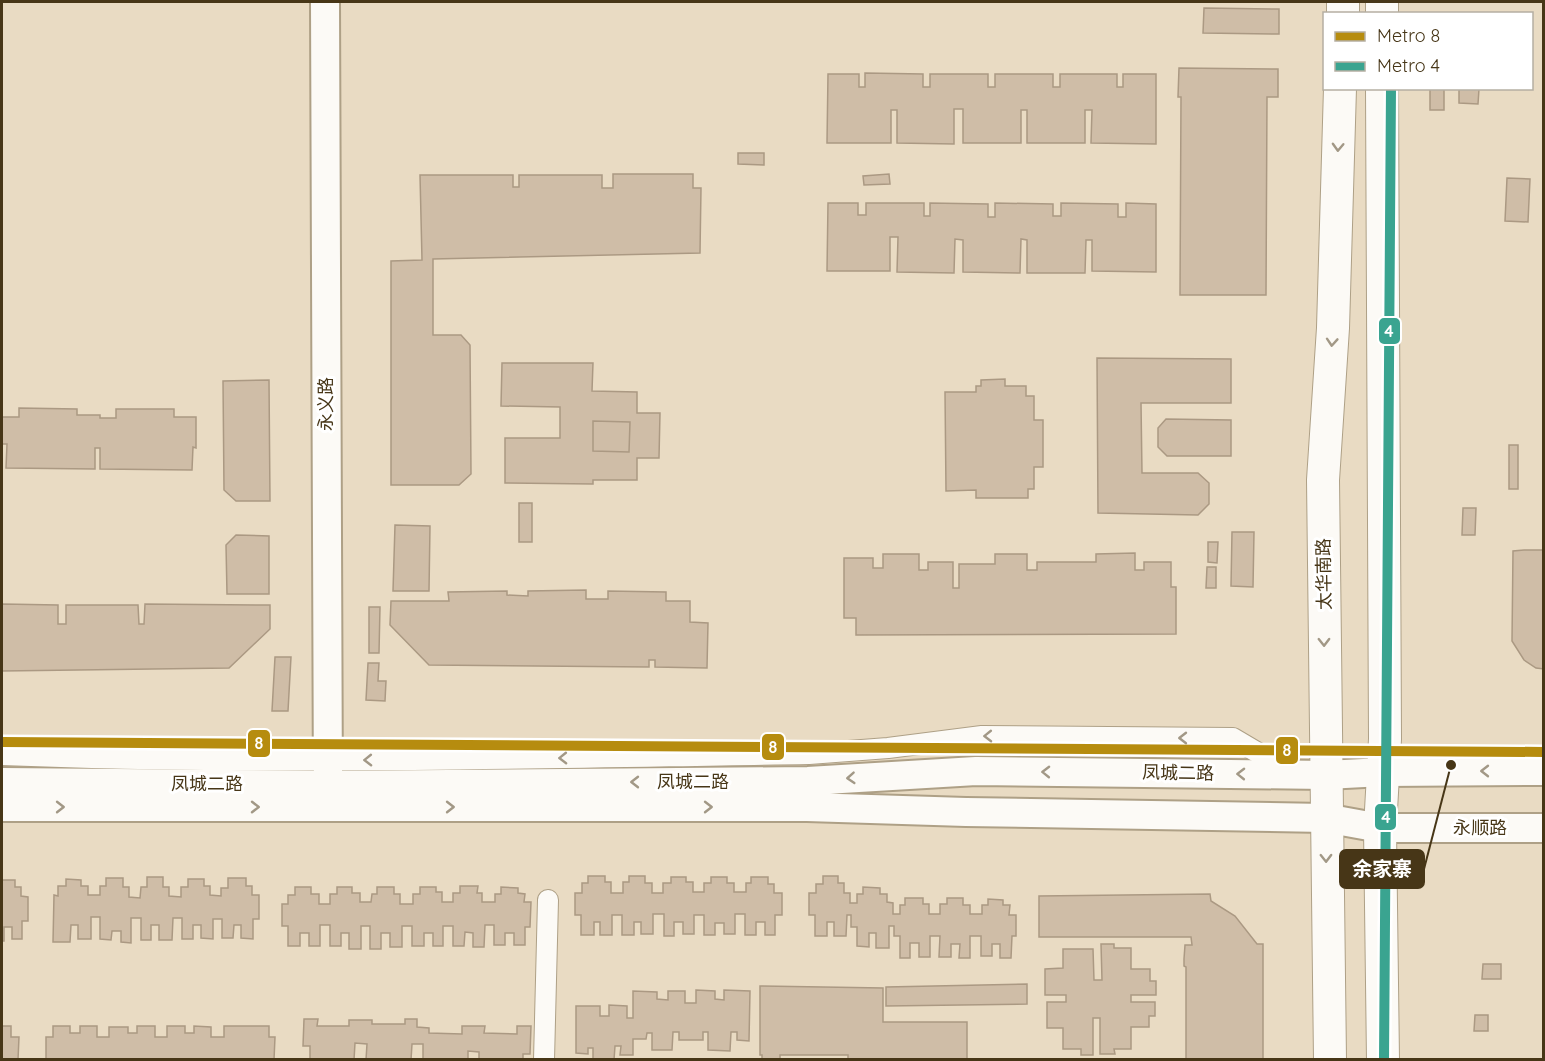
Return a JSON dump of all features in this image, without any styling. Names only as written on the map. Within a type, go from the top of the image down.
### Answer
[{"type":"main road","name":"永义路","points":[[326,2],[328,784]]},
{"type":"main road","name":"太华南路","points":[[1330,1059],[1325,818],[1323,480],[1333,328],[1340,90]]},
{"type":"main road","points":[[1382,90],[1385,705],[1380,828],[1383,1059]]},
{"type":"main road","name":"凤城二路","points":[[2,782],[328,784],[808,781],[976,771],[1294,775],[1383,772]]},
{"type":"main road","points":[[1383,772],[1544,771]]},
{"type":"main road","name":"凤城二路","points":[[2,807],[328,784],[807,807],[1325,818],[1380,828]]},
{"type":"main road","name":"永顺路","points":[[1380,828],[1544,828]]},
{"type":"street","points":[[2,755],[111,760],[328,784]]},
{"type":"street","points":[[544,1059],[548,900]]},
{"type":"building","points":[[1204,8],[1279,9],[1279,34],[1203,33]]},
{"type":"building","points":[[1179,68],[1278,69],[1278,97],[1267,97],[1266,295],[1180,295],[1181,97],[1178,97]]},
{"type":"building","points":[[865,73],[923,74],[923,87],[930,87],[930,74],[988,74],[988,87],[995,87],[995,74],[1053,74],[1053,87],[1060,87],[1060,74],[1117,74],[1117,87],[1123,87],[1123,74],[1156,74],[1156,144],[1091,143],[1092,110],[1085,110],[1085,143],[1027,143],[1027,110],[1021,110],[1021,143],[963,143],[963,109],[954,109],[954,144],[897,143],[897,110],[891,110],[891,143],[827,143],[828,74],[859,74],[859,87],[865,87]]},
{"type":"building","points":[[1430,90],[1444,90],[1444,110],[1430,110]]},
{"type":"building","points":[[1459,90],[1479,90],[1478,104],[1459,103]]},
{"type":"building","points":[[738,153],[764,153],[764,165],[738,164]]},
{"type":"building","points":[[613,174],[693,174],[693,188],[701,188],[700,253],[433,259],[433,335],[461,335],[470,345],[471,474],[459,485],[391,485],[391,261],[422,260],[420,175],[513,175],[513,187],[519,187],[519,175],[602,175],[602,188],[613,188]]},
{"type":"building","points":[[889,174],[890,184],[864,185],[863,176]]},
{"type":"building","points":[[1507,178],[1530,179],[1528,222],[1505,221]]},
{"type":"building","points":[[828,203],[858,203],[858,215],[866,215],[866,203],[924,203],[924,216],[930,216],[930,203],[988,204],[988,217],[995,217],[995,203],[1053,204],[1053,216],[1061,216],[1061,203],[1118,204],[1118,217],[1126,217],[1126,203],[1156,204],[1156,272],[1092,271],[1092,240],[1086,240],[1085,273],[1027,273],[1027,240],[1021,239],[1020,273],[963,272],[963,240],[955,239],[954,273],[897,272],[898,237],[890,237],[890,271],[827,271]]},
{"type":"building","points":[[1097,358],[1231,359],[1231,403],[1141,403],[1142,473],[1198,473],[1209,483],[1209,504],[1198,515],[1098,513]]},
{"type":"building","points":[[502,363],[593,363],[592,391],[637,392],[637,413],[660,413],[659,458],[637,458],[637,480],[593,480],[593,484],[505,483],[505,438],[560,438],[560,407],[501,406]],"holes":[[[593,421],[630,422],[629,452],[593,451]]]},
{"type":"building","points":[[1005,379],[1005,386],[1026,386],[1026,396],[1034,396],[1034,420],[1043,420],[1043,467],[1034,467],[1034,489],[1028,489],[1028,498],[976,498],[976,490],[946,491],[945,392],[976,392],[976,386],[981,386],[981,380]]},
{"type":"building","points":[[269,380],[270,501],[236,501],[224,490],[223,381]]},
{"type":"building","points":[[19,408],[77,409],[77,415],[100,415],[100,418],[116,418],[116,409],[174,409],[174,417],[196,417],[196,448],[193,447],[192,470],[100,469],[100,448],[95,448],[95,469],[6,468],[7,444],[2,444],[2,417],[19,417]]},
{"type":"building","points":[[1166,419],[1231,420],[1231,456],[1167,456],[1158,447],[1158,428]]},
{"type":"building","points":[[593,421],[630,422],[629,452],[593,451]]},
{"type":"building","points":[[1509,445],[1518,445],[1518,489],[1509,489]]},
{"type":"building","points":[[519,503],[532,503],[532,542],[519,542]]},
{"type":"building","points":[[1463,508],[1476,508],[1475,535],[1462,535]]},
{"type":"building","points":[[395,525],[430,526],[429,591],[393,591]]},
{"type":"building","points":[[1232,532],[1254,532],[1253,587],[1231,586]]},
{"type":"building","points":[[236,535],[269,536],[269,594],[227,594],[226,545]]},
{"type":"building","points":[[1208,542],[1218,542],[1217,563],[1208,562]]},
{"type":"building","points":[[1544,550],[1544,669],[1536,668],[1524,660],[1512,641],[1513,551]]},
{"type":"building","points":[[1135,553],[1135,570],[1144,570],[1144,562],[1171,562],[1171,587],[1176,587],[1176,634],[856,635],[856,618],[844,618],[844,558],[873,558],[873,568],[883,568],[883,554],[919,554],[919,570],[928,570],[928,562],[953,562],[953,588],[959,588],[959,564],[995,564],[995,554],[1027,554],[1027,570],[1037,570],[1037,562],[1096,562],[1096,554]]},
{"type":"building","points":[[1207,567],[1216,567],[1216,588],[1206,588]]},
{"type":"building","points":[[586,590],[586,599],[608,599],[608,591],[666,592],[666,601],[690,601],[690,622],[708,623],[707,668],[655,667],[655,660],[649,660],[649,667],[429,665],[390,625],[391,601],[449,601],[448,592],[507,591],[507,595],[528,596],[528,591]]},
{"type":"building","points":[[2,604],[58,605],[58,624],[66,624],[66,605],[138,605],[139,624],[144,624],[145,604],[270,605],[270,629],[229,668],[2,671]]},
{"type":"building","points":[[369,607],[380,607],[379,653],[369,653]]},
{"type":"building","points":[[275,657],[291,657],[288,711],[272,711]]},
{"type":"building","points":[[368,663],[379,663],[378,681],[386,681],[385,701],[366,700]]},
{"type":"building","points":[[588,876],[605,876],[605,882],[611,882],[611,893],[623,893],[623,882],[629,882],[629,876],[645,876],[645,883],[652,883],[652,893],[663,893],[663,883],[671,883],[671,877],[686,877],[686,882],[693,882],[693,892],[704,892],[704,883],[711,883],[711,877],[727,877],[727,883],[734,883],[734,892],[746,892],[746,883],[751,883],[751,877],[768,877],[768,884],[774,884],[774,893],[782,893],[782,915],[775,915],[775,935],[765,935],[765,922],[756,922],[756,935],[745,935],[745,914],[735,914],[735,934],[724,934],[724,923],[715,923],[715,935],[704,935],[704,915],[694,915],[694,934],[683,934],[683,922],[674,922],[674,936],[664,936],[664,914],[653,914],[653,934],[641,934],[641,922],[634,922],[634,935],[622,935],[622,915],[612,915],[612,935],[600,935],[600,922],[594,922],[594,935],[581,935],[581,915],[575,915],[575,893],[582,893],[582,883],[588,883]]},
{"type":"building","points":[[823,876],[838,876],[838,883],[844,883],[844,893],[850,893],[850,903],[857,903],[857,894],[863,894],[863,887],[880,888],[880,894],[887,894],[887,902],[893,903],[893,914],[900,914],[900,905],[905,905],[905,898],[923,898],[923,904],[929,904],[929,914],[940,914],[940,904],[947,904],[947,898],[963,898],[963,905],[970,905],[970,914],[982,914],[982,905],[988,905],[988,899],[1003,900],[1003,905],[1010,905],[1009,915],[1016,915],[1016,936],[1012,936],[1011,958],[1000,958],[1000,944],[992,944],[992,956],[981,956],[981,936],[970,936],[970,958],[959,958],[960,944],[951,944],[951,957],[939,957],[940,936],[930,936],[930,957],[919,957],[919,943],[910,943],[910,958],[900,958],[900,936],[894,936],[894,926],[889,926],[889,948],[876,948],[876,933],[869,933],[869,947],[857,946],[857,927],[851,927],[851,915],[847,915],[846,936],[834,936],[834,922],[827,922],[827,936],[815,936],[815,915],[809,915],[809,893],[816,893],[816,884],[823,884]]},
{"type":"building","points":[[147,877],[163,877],[163,887],[169,887],[169,896],[181,897],[181,887],[188,887],[188,879],[204,879],[204,886],[210,886],[210,895],[221,896],[221,888],[228,888],[228,878],[246,878],[246,886],[252,886],[252,895],[259,895],[259,919],[253,919],[253,939],[241,938],[241,925],[234,925],[233,938],[222,938],[222,919],[213,919],[213,939],[201,938],[201,925],[193,925],[193,939],[182,939],[182,918],[173,918],[172,940],[159,940],[159,925],[151,925],[151,940],[141,940],[141,918],[131,918],[131,943],[121,942],[121,931],[112,931],[111,940],[100,939],[100,917],[91,917],[91,939],[78,939],[78,925],[71,925],[70,942],[53,942],[54,895],[58,896],[58,886],[66,886],[66,879],[81,880],[81,886],[88,886],[88,895],[100,895],[100,886],[106,886],[106,878],[123,878],[123,887],[129,887],[129,897],[140,898],[141,887],[147,887]]},
{"type":"building","points":[[2,880],[15,880],[15,887],[21,887],[21,896],[28,897],[28,921],[22,921],[22,939],[12,939],[12,927],[4,927],[4,941],[2,941]]},
{"type":"building","points":[[460,886],[478,886],[477,893],[482,893],[482,902],[495,902],[495,894],[501,894],[501,887],[518,888],[518,893],[525,894],[524,902],[531,902],[530,927],[525,927],[525,945],[514,945],[514,933],[505,933],[505,945],[494,945],[494,925],[485,925],[484,947],[473,947],[473,933],[465,932],[464,946],[453,946],[453,926],[443,926],[443,946],[433,946],[433,933],[424,933],[424,946],[412,946],[412,926],[402,926],[402,947],[390,947],[390,933],[381,933],[381,949],[370,949],[370,926],[361,926],[361,949],[349,949],[349,933],[341,933],[341,946],[330,946],[330,925],[320,925],[320,946],[309,946],[309,933],[300,933],[300,946],[288,946],[288,926],[282,926],[282,904],[288,904],[288,895],[295,895],[295,887],[311,887],[311,894],[319,894],[319,904],[330,904],[330,894],[337,894],[337,887],[352,887],[352,893],[360,893],[360,902],[371,902],[372,894],[377,894],[377,887],[394,887],[394,894],[400,894],[400,904],[413,904],[413,894],[420,894],[420,887],[436,887],[436,892],[442,892],[442,902],[453,902],[453,893],[460,893]]},
{"type":"building","points":[[1210,894],[1211,901],[1235,916],[1257,944],[1263,944],[1263,1060],[1186,1060],[1186,967],[1184,959],[1185,945],[1192,945],[1191,937],[1039,937],[1039,896]]},
{"type":"building","points":[[1101,944],[1114,944],[1114,948],[1131,948],[1131,969],[1150,969],[1150,981],[1156,981],[1156,995],[1131,995],[1131,1002],[1155,1002],[1155,1016],[1149,1016],[1149,1027],[1131,1027],[1131,1049],[1114,1049],[1115,1054],[1100,1054],[1100,1018],[1093,1018],[1093,1055],[1081,1055],[1081,1049],[1063,1049],[1063,1028],[1047,1028],[1047,1002],[1066,1002],[1066,995],[1045,995],[1045,969],[1063,968],[1063,949],[1093,949],[1094,980],[1102,980]]},
{"type":"building","points":[[1483,964],[1501,964],[1501,979],[1482,979]]},
{"type":"building","points":[[1027,984],[1027,1004],[886,1006],[886,987]]},
{"type":"building","points":[[760,986],[883,988],[883,1022],[967,1022],[967,1060],[848,1060],[848,1055],[780,1055],[780,1060],[762,1060],[762,1055],[760,1055]]},
{"type":"building","points":[[696,990],[715,991],[715,999],[724,1000],[724,990],[750,991],[749,1041],[737,1040],[737,1032],[731,1032],[730,1051],[708,1050],[708,1032],[703,1032],[703,1040],[679,1040],[679,1032],[673,1032],[672,1050],[652,1050],[652,1033],[647,1033],[646,1039],[633,1039],[633,1055],[620,1055],[621,1046],[615,1046],[614,1060],[593,1060],[593,1048],[588,1048],[588,1054],[576,1053],[576,1006],[600,1006],[600,1016],[609,1016],[609,1005],[627,1006],[627,1018],[633,1018],[633,991],[657,992],[657,999],[668,1000],[668,991],[685,991],[685,1003],[696,1003]]},
{"type":"building","points":[[1475,1015],[1488,1015],[1488,1031],[1474,1031]]},
{"type":"building","points":[[304,1019],[318,1019],[317,1026],[349,1026],[349,1020],[372,1020],[372,1024],[405,1024],[405,1019],[417,1019],[417,1027],[429,1028],[429,1033],[462,1034],[462,1026],[485,1026],[484,1033],[517,1034],[517,1026],[531,1026],[530,1054],[523,1054],[523,1060],[479,1060],[479,1052],[468,1051],[468,1060],[423,1060],[423,1044],[412,1044],[411,1060],[366,1060],[367,1044],[355,1043],[354,1060],[310,1060],[310,1046],[303,1046]]},
{"type":"building","points":[[2,1026],[11,1026],[11,1037],[19,1037],[18,1060],[2,1060]]},
{"type":"building","points":[[53,1026],[70,1026],[70,1033],[80,1033],[80,1026],[97,1026],[97,1037],[109,1037],[109,1027],[128,1027],[128,1033],[137,1033],[137,1026],[155,1026],[155,1037],[167,1037],[167,1026],[185,1026],[185,1033],[194,1033],[194,1026],[211,1027],[211,1037],[224,1037],[224,1026],[269,1026],[269,1037],[275,1037],[274,1060],[46,1060],[46,1037],[53,1037]]},
{"type":"metro line","name":"4","points":[[1384,1060],[1391,90]]},
{"type":"metro line","name":"8","points":[[2,742],[1544,752]]},
{"type":"place","name":"余家寨","points":[[1451,765]]}]
